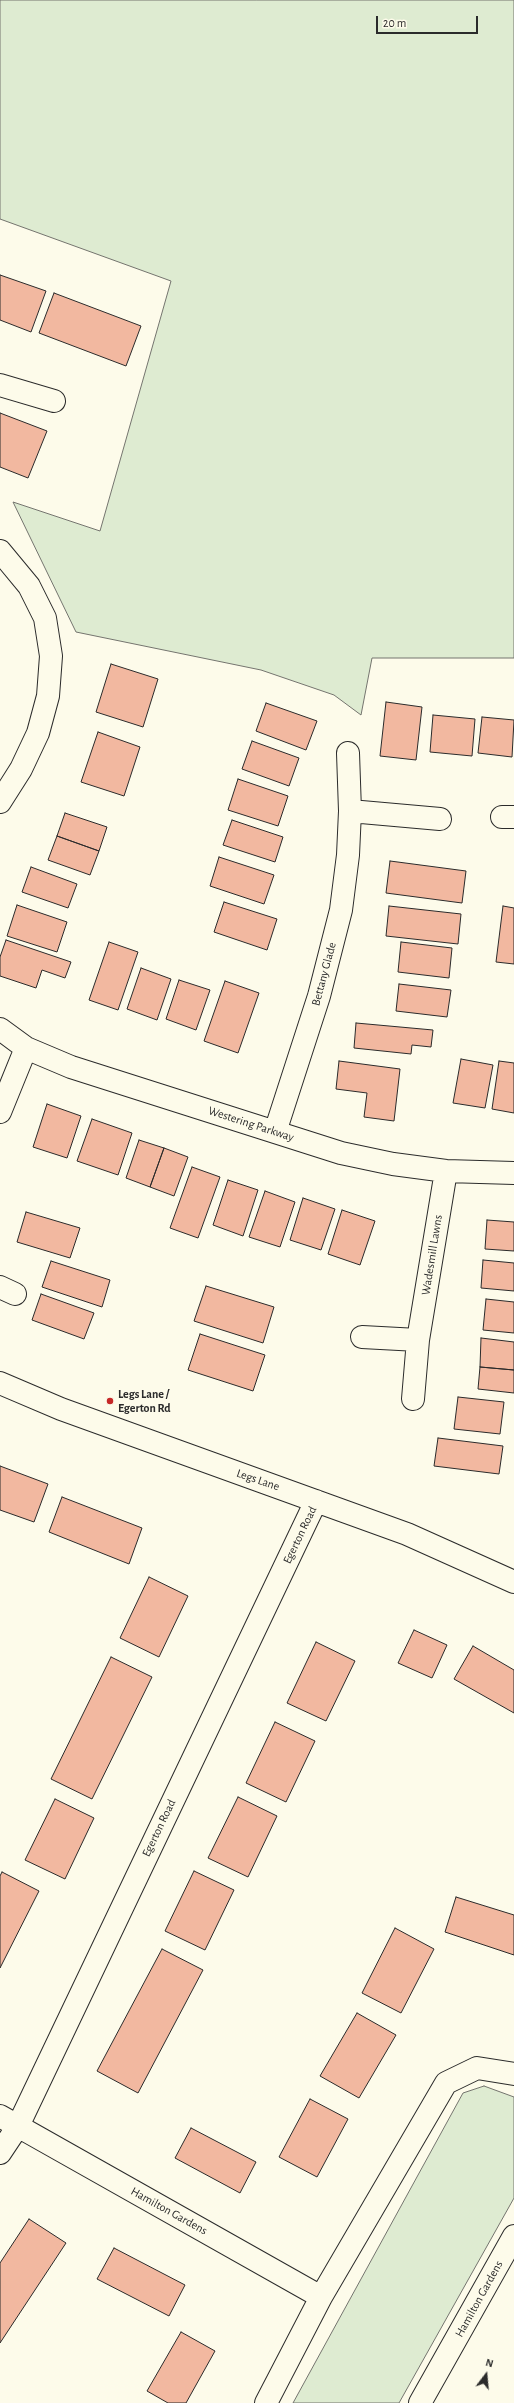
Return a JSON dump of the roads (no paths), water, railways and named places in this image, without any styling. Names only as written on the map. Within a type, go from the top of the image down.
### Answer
[{"type":"street","points":[[0,385],[54,401]]},
{"type":"street","points":[[0,551],[29,586],[45,618],[51,656],[48,696],[38,733],[21,769],[0,802]]},
{"type":"street","name":"Bettany Glade","points":[[275,1132],[319,996],[341,910],[348,855],[350,811],[348,753]]},
{"type":"street","points":[[350,811],[440,819]]},
{"type":"street","name":"Westering Parkway","points":[[0,1029],[26,1048],[71,1067],[341,1153],[393,1164],[446,1171],[514,1173]]},
{"type":"street","points":[[0,1112],[26,1048]]},
{"type":"street","name":"Wadesmill Lawns","points":[[413,1399],[418,1340],[446,1171]]},
{"type":"street","points":[[362,1337],[418,1340]]},
{"type":"street","name":"Legs Lane","points":[[0,1383],[61,1409],[407,1534],[514,1582]]},
{"type":"street","name":"Egerton Road","points":[[0,2153],[9,2121],[316,1501]]},
{"type":"street","points":[[266,2403],[320,2297],[446,2083],[477,2068],[514,2074]]},
{"type":"street","name":"Hamilton Gardens","points":[[9,2121],[320,2297]]},
{"type":"street","name":"Hamilton Gardens","points":[[420,2403],[514,2236]]},
{"type":"place","name":"Legs Lane / Egerton Rd","points":[[110,1401]]}]
